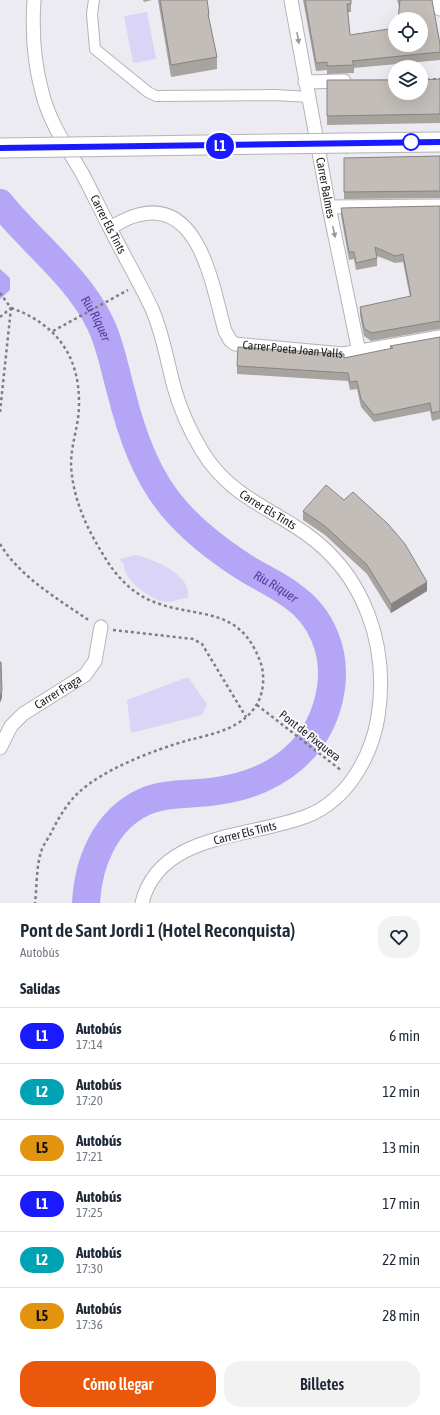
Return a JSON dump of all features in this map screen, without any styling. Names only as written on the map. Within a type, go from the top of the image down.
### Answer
[{"type":"main road","points":[[0,148],[440,142]]},
{"type":"street","name":"Carrer Els Tints","points":[[34,0],[34,40],[42,92],[52,119],[92,191],[156,319],[181,409],[202,452],[221,476],[245,497],[304,532],[326,551],[345,572],[355,586],[370,617],[375,634],[380,669],[378,719],[368,751],[352,780],[329,804],[308,816],[209,842],[178,854],[168,860],[155,874],[147,886],[142,903]]},
{"type":"street","points":[[94,0],[92,14],[95,49],[152,94],[309,97]]},
{"type":"street","name":"Carrer Balmes","points":[[291,0],[329,207],[359,352]]},
{"type":"street","points":[[438,0],[440,9]]},
{"type":"street","points":[[306,82],[358,81]]},
{"type":"street","points":[[329,207],[440,206]]},
{"type":"street","name":"Carrer Poeta Joan Valls","points":[[110,228],[129,218],[149,213],[166,215],[178,223],[192,237],[205,258],[225,331],[235,344],[241,346],[343,354],[440,337]]},
{"type":"street","name":"Carrer Fraga","points":[[0,748],[11,726],[22,714],[85,675],[95,661],[102,627]]},
{"type":"path","points":[[428,80],[440,79]]},
{"type":"path","points":[[53,331],[139,283]]},
{"type":"path","points":[[0,293],[11,308],[33,317],[53,331],[66,349],[76,375],[80,407],[72,445],[71,466],[75,494],[82,516],[111,567],[119,578],[134,591],[153,602],[222,618],[246,635],[258,653],[262,665],[261,696],[257,705],[246,717],[224,730],[158,749],[140,757],[92,782],[78,794],[58,819],[41,851],[35,903]]},
{"type":"path","points":[[0,317],[11,308]]},
{"type":"path","points":[[0,412],[11,308]]},
{"type":"path","points":[[0,544],[17,567],[30,579],[102,627],[111,630],[193,639],[202,644],[246,717]]},
{"type":"path","name":"Pont de Pixquera","points":[[257,705],[352,780]]},
{"type":"shaded area","points":[[147,12],[156,59],[133,63],[124,16]]},
{"type":"shaded area","points":[[0,269],[10,278],[10,290],[0,299]]},
{"type":"shaded area","points":[[135,555],[161,564],[178,575],[188,589],[188,598],[169,602],[163,601],[155,599],[140,589],[128,577],[124,564],[119,559]]},
{"type":"shaded area","points":[[188,677],[207,704],[202,715],[131,733],[127,700]]},
{"type":"building","points":[[160,0],[207,0],[208,14],[217,57],[171,65]]},
{"type":"building","points":[[305,0],[351,0],[351,4],[347,4],[350,35],[388,29],[388,52],[428,52],[428,12],[399,12],[400,0],[432,0],[440,44],[440,52],[352,61],[354,65],[327,66],[327,62],[316,63]]},
{"type":"building","points":[[440,79],[440,114],[327,116],[327,80],[388,80],[388,100],[428,100],[428,80]]},
{"type":"building","points":[[440,156],[440,191],[344,192],[344,158]]},
{"type":"building","points":[[440,206],[440,322],[371,333],[364,328],[360,307],[411,296],[403,254],[395,256],[375,247],[377,258],[356,263],[354,252],[349,252],[341,208]]},
{"type":"building","points":[[440,337],[440,411],[432,413],[430,403],[374,415],[361,399],[357,381],[350,382],[348,373],[237,366],[238,347],[344,354],[344,358],[393,348],[390,346]]},
{"type":"building","points":[[326,485],[344,500],[353,492],[388,524],[405,544],[427,582],[391,604],[367,565],[325,526],[303,511]]},
{"type":"building","points":[[0,662],[2,691],[0,696]]},
{"type":"waterway","name":"Riu Riquer","points":[[0,203],[67,275],[79,290],[100,323],[109,347],[124,405],[135,438],[148,469],[166,499],[199,534],[215,547],[247,569],[285,591],[302,604],[319,624],[329,648],[331,661],[331,688],[326,710],[318,729],[306,745],[292,759],[276,771],[258,780],[238,787],[217,791],[161,797],[144,802],[130,810],[109,831],[101,844],[90,873],[86,903]]},
{"type":"bus line","name":"L1","points":[[0,148],[440,142]]}]
